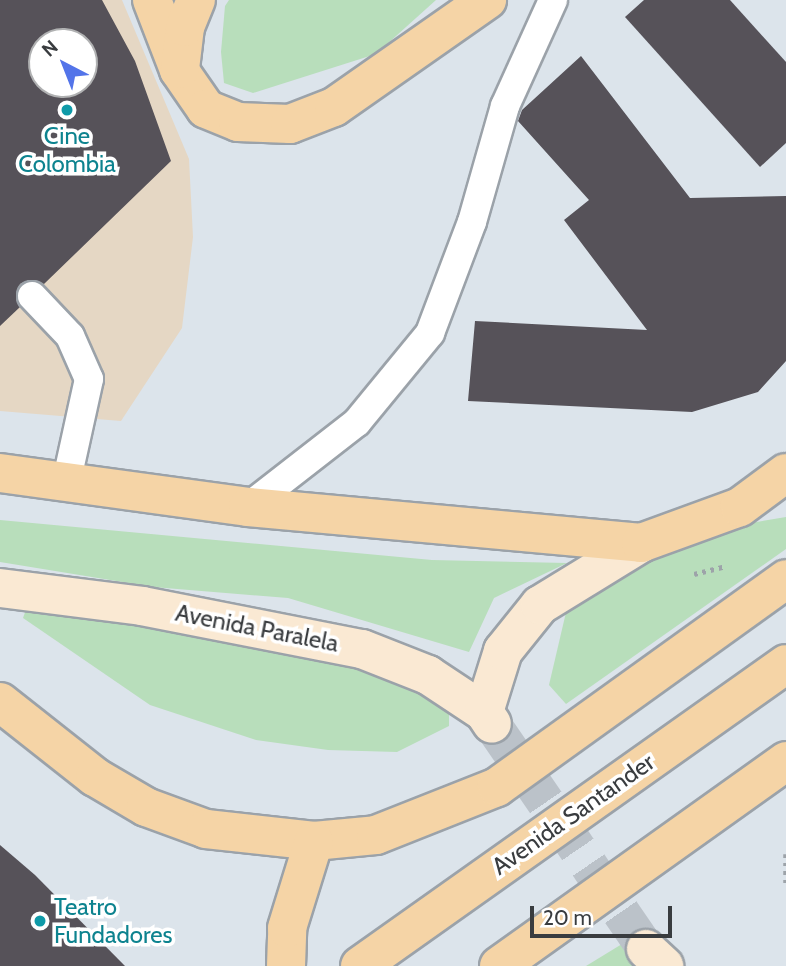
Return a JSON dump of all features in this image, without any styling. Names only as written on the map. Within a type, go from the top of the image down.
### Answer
[{"type":"main road","points":[[152,0],[179,70],[206,109],[238,122],[290,124],[334,107],[486,0]]},
{"type":"main road","points":[[179,70],[185,27],[196,0]]},
{"type":"main road","points":[[0,473],[248,507],[640,543],[740,507],[786,473]]},
{"type":"main road","name":"Avenida Paralela","points":[[0,588],[142,606],[362,649],[428,675],[488,718],[503,651],[540,605],[640,543]]},
{"type":"main road","points":[[0,702],[94,778],[146,807],[206,829],[314,841],[376,835],[496,788],[786,579]]},
{"type":"main road","name":"Avenida Santander","points":[[360,966],[786,664]]},
{"type":"main road","points":[[499,966],[786,761]]},
{"type":"main road","points":[[546,966],[724,804]]},
{"type":"main road","points":[[286,966],[287,928],[314,841]]},
{"type":"lane","points":[[248,507],[358,422],[430,333],[472,222],[505,106],[553,0]]},
{"type":"lane","points":[[32,296],[70,337],[89,379],[66,484]]},
{"type":"path","points":[[786,854],[786,883]]},
{"type":"shaded area","points":[[0,0],[122,0],[189,159],[193,237],[182,328],[121,421],[0,411]]},
{"type":"green space","points":[[229,0],[436,0],[376,54],[253,93],[224,83],[221,52],[225,6]]},
{"type":"green space","points":[[786,517],[786,549],[566,704],[549,685],[567,608],[698,532]]},
{"type":"green space","points":[[0,520],[432,560],[567,563],[494,598],[469,652],[288,598],[153,587],[0,562]]},
{"type":"green space","points":[[28,604],[388,673],[404,679],[449,713],[449,726],[397,752],[328,750],[256,740],[150,705],[23,618]]},
{"type":"green space","points":[[622,944],[638,966],[586,966]]},
{"type":"building","points":[[0,0],[102,0],[135,61],[171,161],[44,284],[29,280],[20,284],[16,299],[20,307],[0,326]]},
{"type":"building","points":[[644,0],[730,0],[786,62],[786,143],[760,167],[625,17]]},
{"type":"building","points":[[581,56],[690,198],[786,196],[786,361],[758,392],[692,412],[468,401],[475,321],[647,330],[564,220],[589,200],[518,121],[522,110]]},
{"type":"building","name":"Teatro Fundadores","points":[[0,845],[35,875],[125,966],[0,966]]},
{"type":"tunnel","points":[[492,724],[646,949]]},
{"type":"place","name":"Cine Colombia","points":[[67,110]]},
{"type":"place","name":"Teatro Fundadores","points":[[40,921]]}]
